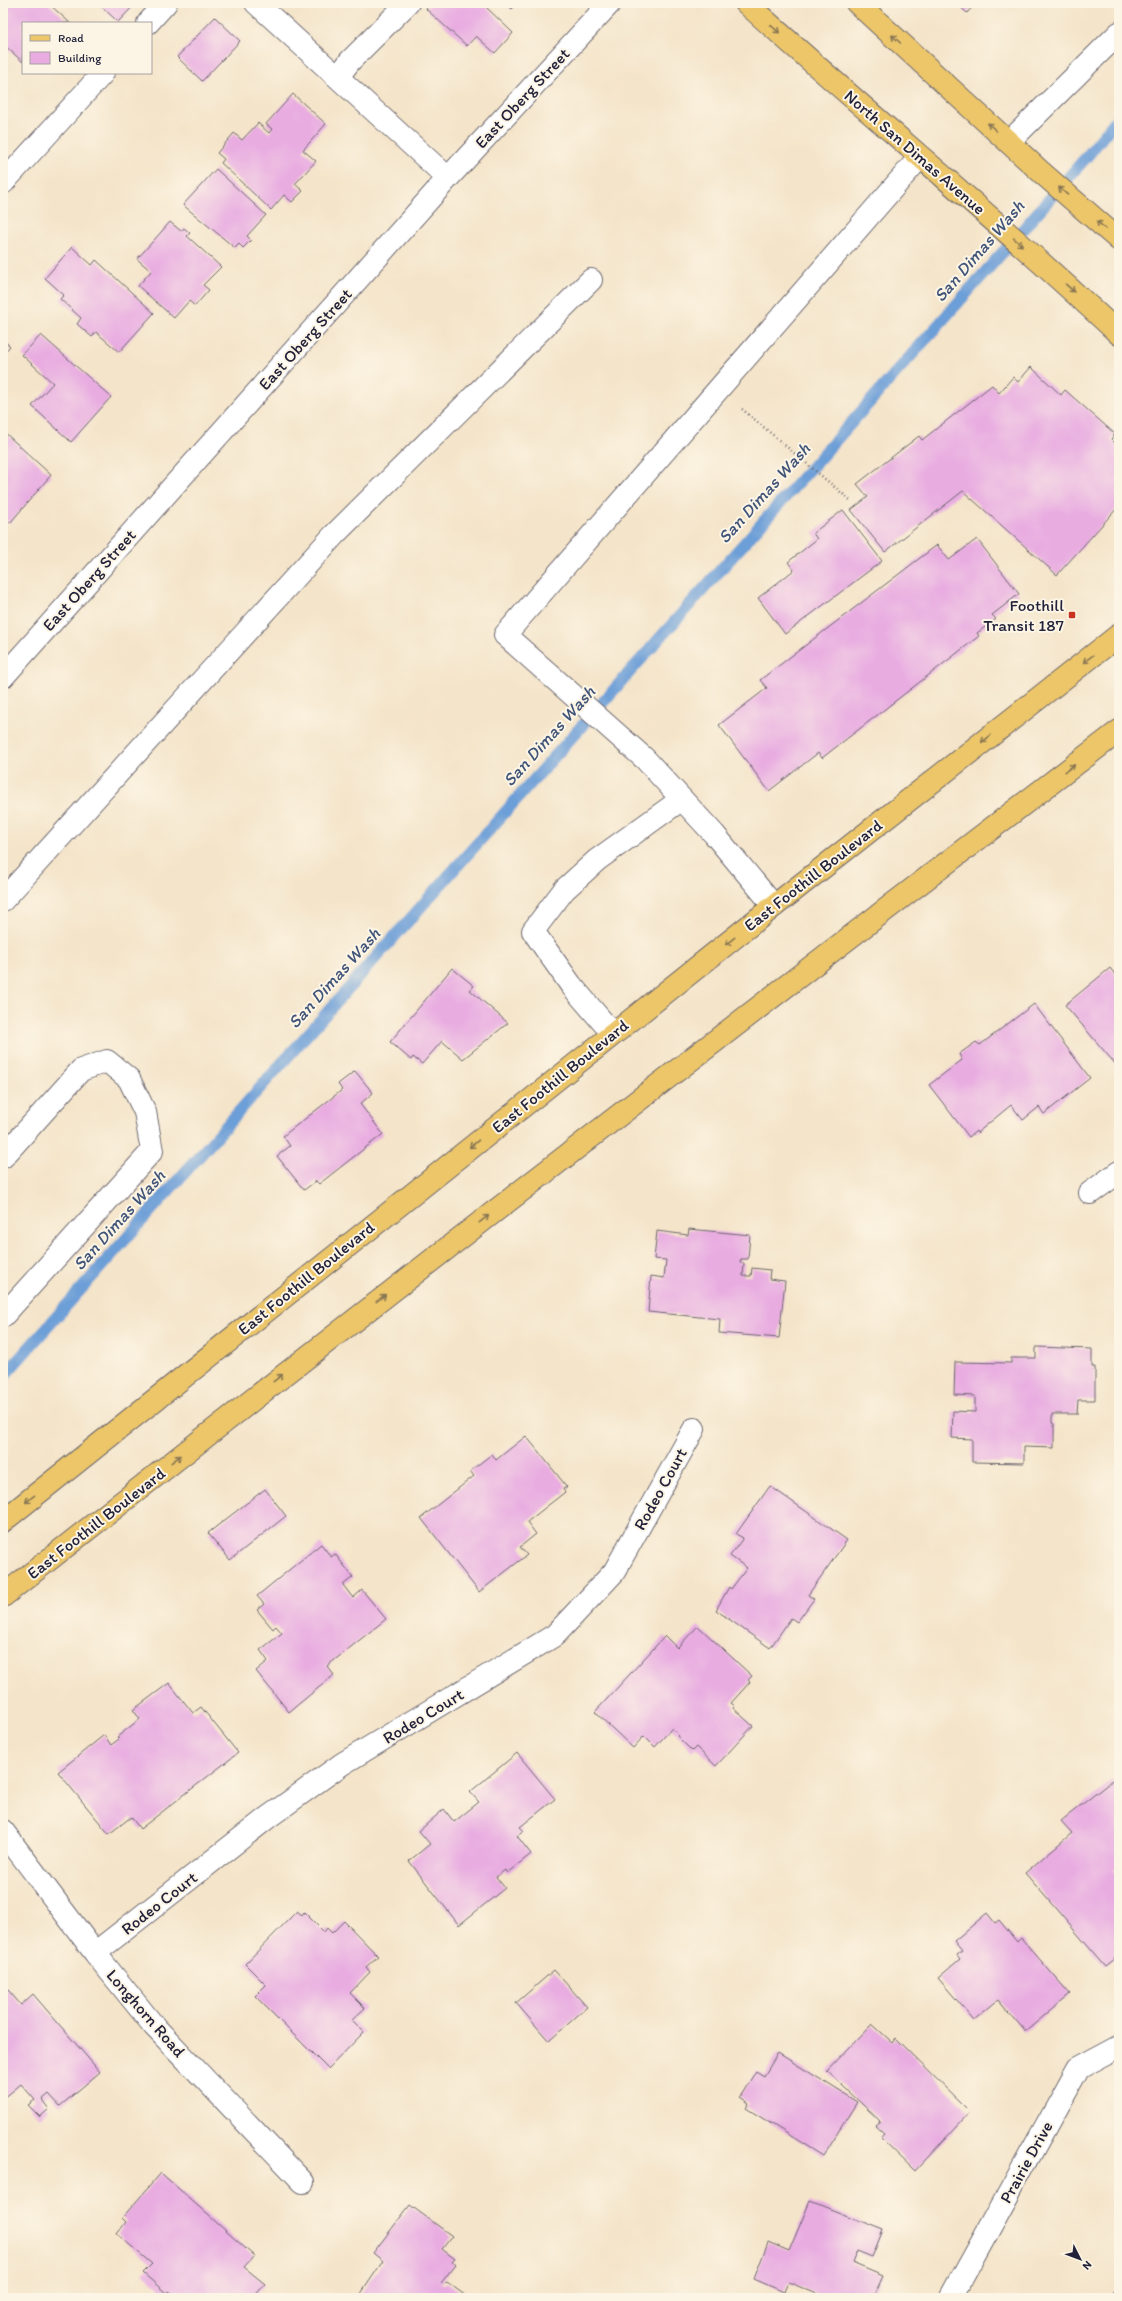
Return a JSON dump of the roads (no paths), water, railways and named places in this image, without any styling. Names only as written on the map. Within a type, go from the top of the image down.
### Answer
[{"type":"main road","name":"North San Dimas Avenue","points":[[746,3],[920,157],[995,221],[1119,334]]},
{"type":"main road","points":[[856,3],[1119,240]]},
{"type":"main road","name":"East Foothill Boulevard","points":[[3,1521],[612,1034],[1119,635]]},
{"type":"main road","name":"East Foothill Boulevard","points":[[3,1596],[338,1331],[818,960],[1119,731]]},
{"type":"street","points":[[149,22],[166,3]]},
{"type":"street","points":[[256,3],[448,178]]},
{"type":"street","points":[[338,77],[350,61],[408,3]]},
{"type":"street","name":"East Oberg Street","points":[[3,677],[448,178],[610,3]]},
{"type":"street","points":[[1009,142],[1119,33]]},
{"type":"street","points":[[3,183],[102,74]]},
{"type":"street","points":[[774,906],[682,799],[645,759],[505,635],[920,157]]},
{"type":"street","points":[[3,900],[334,535],[592,280]]},
{"type":"street","points":[[612,1034],[571,985],[534,931],[564,890],[597,860],[682,799]]},
{"type":"street","points":[[3,1157],[80,1070],[107,1061],[129,1079],[145,1112],[152,1151],[3,1316]]},
{"type":"street","points":[[1090,1193],[1119,1172]]},
{"type":"street","name":"Rodeo Court","points":[[95,1953],[267,1818],[342,1764],[555,1635],[614,1572],[694,1429]]},
{"type":"street","name":"Longhorn Road","points":[[3,1831],[95,1953],[154,2026],[303,2182]]},
{"type":"street","name":"Prairie Drive","points":[[951,2298],[1078,2068],[1119,2046]]},
{"type":"waterway","name":"San Dimas Wash","points":[[3,1377],[980,278],[1089,154],[1119,116]]},
{"type":"place","name":"Foothill Transit 187","points":[[1072,615]]}]
